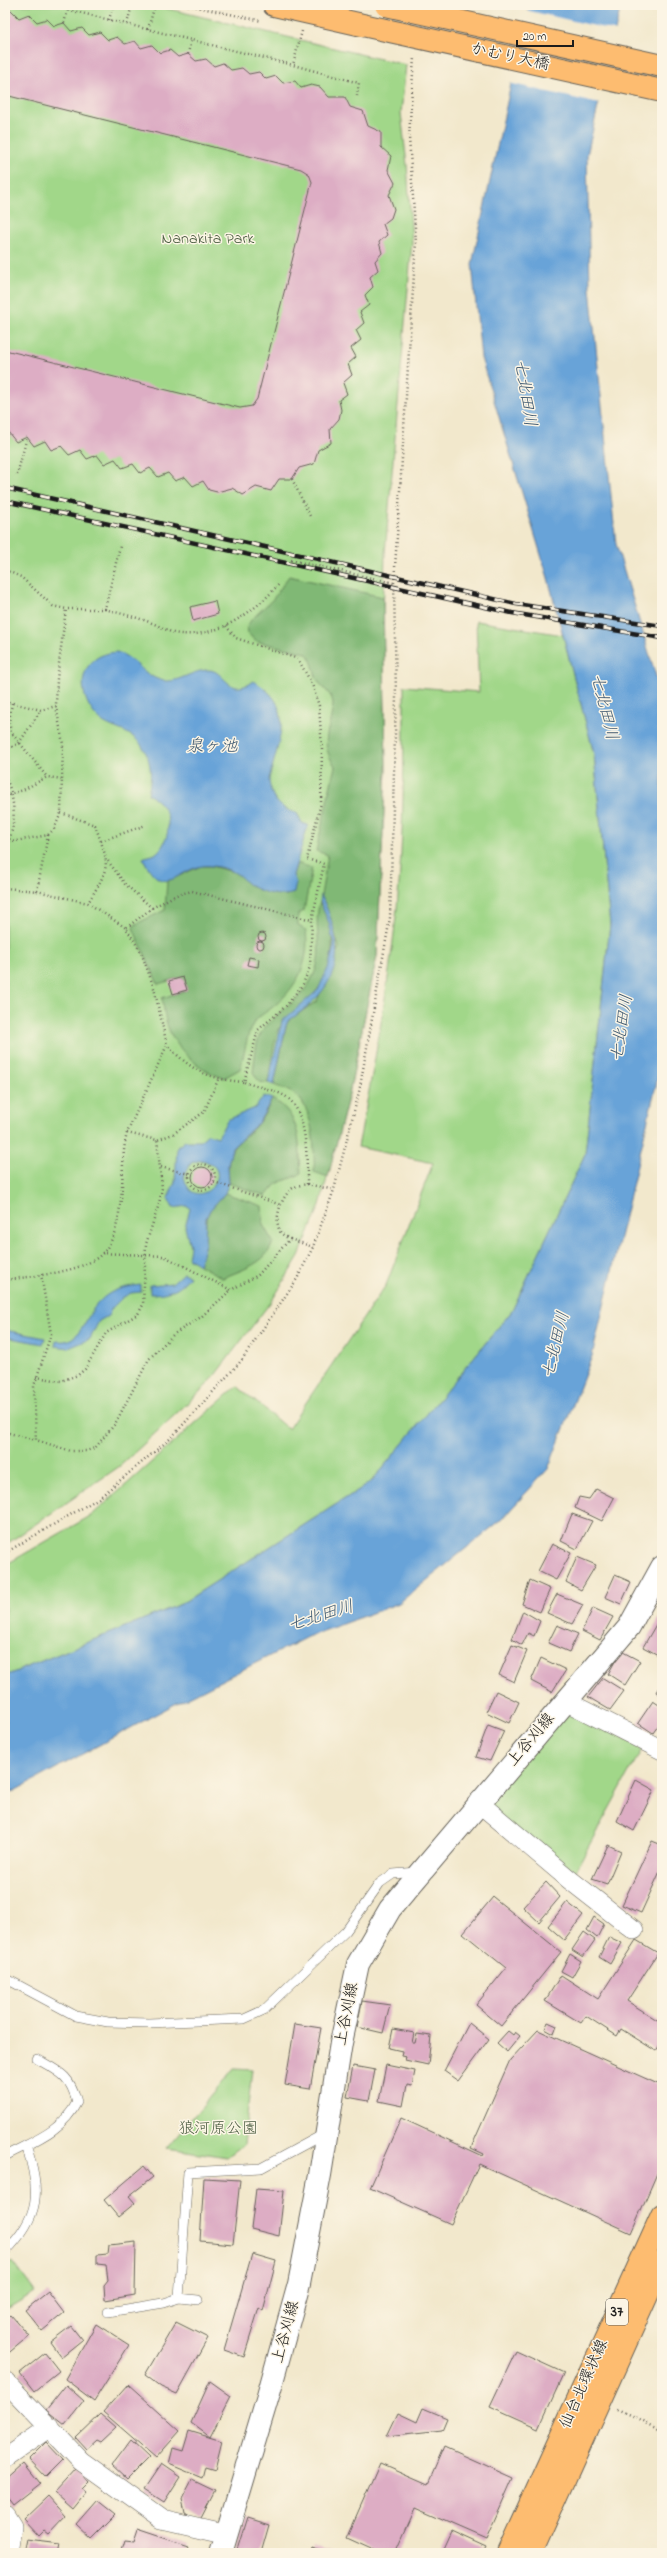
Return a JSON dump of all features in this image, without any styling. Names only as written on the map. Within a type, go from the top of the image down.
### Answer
[{"type":"main road","name":"かむり大橋","points":[[274,5],[662,91]]},
{"type":"main road","name":"かむり大橋","points":[[386,5],[662,66]]},
{"type":"main road","name":"仙台北環状線","points":[[508,2553],[662,2215]]},
{"type":"main road","name":"仙台北環状線","points":[[531,2553],[662,2262]]},
{"type":"street","name":"上谷刈線","points":[[224,2544],[268,2396],[299,2284],[349,1998],[358,1964],[390,1909],[419,1872],[629,1626],[662,1567]]},
{"type":"street","points":[[565,1700],[662,1750]]},
{"type":"street","points":[[478,1802],[570,1880],[634,1930]]},
{"type":"street","points":[[5,2381],[81,2460],[162,2519],[224,2544]]},
{"type":"street","points":[[5,2458],[50,2428]]},
{"type":"street","points":[[5,2516],[12,2527],[8,2553]]},
{"type":"lane","points":[[5,1978],[76,2016],[108,2022],[149,2023],[244,2019],[264,2010],[346,1931],[380,1883],[393,1874],[419,1872]]},
{"type":"lane","points":[[5,2156],[50,2134],[62,2125],[78,2102],[73,2086],[63,2073],[36,2059]]},
{"type":"lane","points":[[179,2298],[188,2172],[261,2168],[326,2133]]},
{"type":"lane","points":[[5,2252],[20,2237],[37,2197],[35,2173],[26,2145]]},
{"type":"lane","points":[[108,2312],[164,2304],[179,2298],[198,2300]]},
{"type":"path","points":[[50,5],[293,65],[359,83],[357,96]]},
{"type":"path","points":[[109,20],[113,5]]},
{"type":"path","points":[[127,24],[132,5]]},
{"type":"path","points":[[148,30],[155,5]]},
{"type":"path","points":[[64,23],[68,9]]},
{"type":"path","points":[[293,65],[302,30]]},
{"type":"path","points":[[188,54],[191,40]]},
{"type":"path","points":[[5,1553],[98,1498],[171,1438],[241,1361],[297,1279],[313,1247],[334,1190],[359,1092],[390,918],[396,697],[394,583],[416,242],[409,137],[415,52]]},
{"type":"path","points":[[17,475],[27,437]]},
{"type":"path","points":[[292,479],[311,518]]},
{"type":"path","points":[[105,609],[120,546]]},
{"type":"path","points":[[291,560],[394,583]]},
{"type":"path","points":[[5,570],[21,576],[53,606],[66,609],[105,609],[153,623],[172,633],[185,635],[197,635],[226,626],[265,601],[280,583]]},
{"type":"path","points":[[37,891],[48,835],[54,829],[61,813],[63,744],[56,706],[57,679],[66,609]]},
{"type":"path","points":[[226,626],[236,638],[298,659],[312,684],[319,706],[322,749],[321,803],[307,859],[324,864],[312,920],[310,967],[303,984],[286,1006],[258,1030],[244,1082]]},
{"type":"path","points":[[5,649],[10,663],[10,677],[5,700],[41,710],[56,706]]},
{"type":"path","points":[[12,703],[10,728],[19,743],[47,777]]},
{"type":"path","points":[[5,751],[19,743],[41,710]]},
{"type":"path","points":[[5,776],[12,794],[13,826],[5,850]]},
{"type":"path","points":[[5,796],[47,777],[63,780]]},
{"type":"path","points":[[61,813],[95,825],[108,861],[125,884],[152,908]]},
{"type":"path","points":[[101,841],[146,825]]},
{"type":"path","points":[[7,843],[48,835]]},
{"type":"path","points":[[88,903],[105,875],[108,861]]},
{"type":"path","points":[[5,888],[37,891],[88,903],[126,928],[141,952],[154,988],[167,1045],[194,1070],[218,1080],[244,1082],[277,1093],[294,1104],[301,1116],[307,1184]]},
{"type":"path","points":[[126,928],[152,908],[176,894],[192,891],[312,920]]},
{"type":"path","points":[[5,1280],[41,1274],[93,1261],[102,1253],[116,1228],[120,1206],[124,1146],[127,1133],[167,1045]]},
{"type":"path","points":[[127,1133],[157,1140],[173,1134],[204,1112],[218,1080]]},
{"type":"path","points":[[36,1377],[60,1381],[78,1375],[86,1369],[106,1333],[138,1314],[143,1305],[146,1244],[159,1204],[161,1167],[157,1140]]},
{"type":"path","points":[[189,1174],[198,1165],[206,1165],[212,1170],[214,1182]]},
{"type":"path","points":[[161,1167],[189,1174]]},
{"type":"path","points":[[189,1174],[190,1182],[196,1188],[204,1190],[214,1182]]},
{"type":"path","points":[[214,1182],[281,1205]]},
{"type":"path","points":[[313,1247],[290,1239],[279,1230],[278,1220],[281,1205],[288,1193],[294,1187],[307,1184],[334,1190]]},
{"type":"path","points":[[5,1432],[71,1451],[86,1451],[95,1448],[115,1424],[149,1359],[174,1334],[201,1317],[231,1290],[258,1274],[290,1239]]},
{"type":"path","points":[[102,1253],[164,1256],[231,1290]]},
{"type":"path","points":[[36,1440],[36,1377],[51,1334],[41,1274]]},
{"type":"path","points":[[617,2409],[662,2430]]},
{"type":"green space","name":"Nanakita Park","points":[[5,5],[152,5],[406,65],[401,113],[407,165],[412,242],[385,553],[383,617],[386,769],[377,956],[349,1094],[320,1205],[299,1256],[273,1299],[209,1383],[120,1466],[5,1545]]},
{"type":"green space","points":[[289,576],[383,597],[386,769],[377,956],[349,1094],[328,1177],[314,1172],[314,1143],[310,1121],[303,1103],[295,1094],[274,1085],[288,1021],[317,1001],[339,947],[321,895],[328,855],[316,851],[335,766],[327,750],[326,742],[333,700],[330,694],[316,678],[311,659],[306,653],[255,641],[248,633],[247,626],[252,619],[273,599]]},
{"type":"green space","points":[[476,621],[563,635],[594,754],[610,925],[585,1154],[512,1311],[371,1482],[181,1604],[5,1676],[5,1565],[92,1515],[237,1386],[288,1429],[386,1285],[433,1163],[358,1147],[380,1028],[397,908],[404,769],[404,686],[479,692]]},
{"type":"green space","points":[[297,863],[312,868],[304,911],[298,914],[298,925],[306,931],[307,942],[304,963],[296,982],[290,990],[253,1024],[249,1033],[240,1069],[224,1078],[208,1071],[193,1061],[175,1041],[167,1025],[162,998],[187,990],[183,977],[158,984],[133,928],[136,924],[165,910],[167,881],[201,866],[211,866],[237,873],[257,889],[286,896],[296,883],[293,875]]},
{"type":"green space","points":[[320,902],[326,912],[332,934],[331,957],[328,969],[324,979],[314,994],[283,1023],[279,1029],[274,1046],[268,1083],[259,1082],[253,1072],[260,1034],[269,1023],[297,998],[314,974],[317,965],[319,947],[317,920]]},
{"type":"green space","points":[[272,1099],[282,1105],[294,1122],[299,1141],[301,1174],[276,1184],[266,1196],[229,1183],[229,1158],[231,1151],[235,1146],[260,1121]]},
{"type":"green space","points":[[225,1193],[262,1206],[263,1225],[273,1242],[265,1256],[259,1261],[223,1278],[199,1265],[205,1244],[206,1218],[210,1210]]},
{"type":"green space","points":[[565,1701],[642,1749],[570,1880],[485,1804]]},
{"type":"green space","name":"狼河原公園","points":[[234,2068],[252,2069],[244,2144],[227,2157],[167,2148]]},
{"type":"green space","points":[[13,2262],[35,2292],[5,2310],[5,2266]]},
{"type":"water","name":"七北田川","points":[[528,5],[621,5],[587,155],[590,288],[616,544],[662,696],[662,1060],[592,1356],[548,1469],[501,1520],[399,1603],[307,1637],[173,1705],[5,1796],[5,1676],[181,1604],[371,1482],[512,1311],[585,1154],[610,925],[594,754],[548,578],[481,358],[472,264]]},
{"type":"water","name":"泉ヶ池","points":[[117,652],[123,654],[154,678],[160,680],[172,681],[196,672],[208,670],[219,674],[232,686],[245,686],[253,681],[267,690],[275,701],[280,712],[281,724],[280,737],[269,779],[271,791],[280,805],[285,809],[297,813],[302,823],[308,825],[293,875],[296,883],[294,893],[278,895],[261,891],[249,885],[239,875],[224,868],[214,866],[200,866],[166,881],[159,879],[151,872],[143,858],[155,854],[163,845],[166,839],[168,820],[164,809],[159,802],[148,794],[150,769],[148,757],[142,746],[132,736],[107,724],[97,717],[85,697],[83,686],[84,676],[88,667],[95,659],[104,654]]},
{"type":"water","points":[[321,895],[330,915],[335,934],[337,950],[335,966],[329,980],[320,994],[306,1008],[288,1021],[274,1085],[268,1083],[282,1021],[318,990],[328,968],[334,946],[329,923],[320,902]]},
{"type":"water","points":[[264,1096],[272,1099],[259,1122],[232,1148],[228,1165],[229,1183],[225,1193],[210,1210],[206,1218],[205,1244],[199,1265],[188,1258],[190,1246],[185,1227],[190,1209],[188,1206],[173,1208],[168,1198],[175,1182],[177,1147],[185,1141],[200,1141],[208,1134],[218,1137],[227,1120],[255,1108]],"holes":[[[201,1160],[213,1165],[217,1172],[216,1181],[211,1188],[204,1193],[196,1193],[189,1188],[184,1176],[191,1163]]]},
{"type":"water","points":[[183,1273],[190,1276],[182,1285],[168,1292],[150,1294],[150,1285],[172,1283]]},
{"type":"water","points":[[141,1285],[141,1292],[131,1293],[122,1298],[112,1308],[108,1316],[99,1321],[90,1339],[69,1348],[55,1346],[56,1341],[65,1341],[77,1334],[94,1308],[108,1294],[123,1288]]},
{"type":"water","points":[[5,1330],[45,1338],[43,1344],[5,1337]]},
{"type":"pier","points":[[525,10],[617,31],[600,104],[509,83]]},
{"type":"building","points":[[11,10],[19,18],[29,14],[37,22],[47,19],[54,26],[64,23],[71,31],[82,28],[89,35],[100,32],[108,40],[117,37],[125,44],[135,41],[141,48],[152,45],[160,53],[170,50],[178,57],[188,54],[196,61],[206,59],[214,66],[223,63],[231,70],[242,68],[249,74],[259,72],[266,79],[276,76],[283,83],[295,81],[301,88],[311,85],[320,87],[329,97],[345,97],[350,107],[363,111],[368,126],[381,132],[381,147],[391,156],[388,170],[395,183],[389,195],[394,209],[391,218],[383,224],[387,235],[379,242],[382,253],[375,261],[378,270],[370,277],[373,287],[365,295],[369,305],[360,312],[364,323],[356,330],[361,340],[351,348],[356,357],[348,364],[352,375],[343,383],[347,394],[339,400],[341,410],[339,419],[330,429],[331,443],[318,450],[314,464],[299,468],[292,479],[279,479],[271,491],[256,487],[243,495],[232,488],[217,492],[209,490],[203,481],[193,486],[185,477],[175,481],[168,473],[158,477],[150,468],[140,473],[133,464],[122,468],[115,459],[104,464],[97,455],[87,459],[80,450],[69,455],[61,446],[51,450],[45,441],[34,446],[27,437],[16,442],[8,432],[5,434],[5,350],[240,408],[252,406],[257,399],[312,182],[309,174],[301,169],[5,95],[5,12]]},
{"type":"building","points":[[215,601],[218,614],[193,621],[190,607]]},
{"type":"building","points":[[260,933],[264,933],[266,937],[264,941],[260,941],[258,939],[258,935]]},
{"type":"building","points":[[258,941],[262,941],[264,945],[262,949],[258,949],[256,947],[256,943]]},
{"type":"building","points":[[249,957],[259,959],[258,967],[247,965]]},
{"type":"building","points":[[183,977],[187,990],[173,994],[169,981]]},
{"type":"building","points":[[202,1167],[209,1170],[212,1177],[209,1184],[202,1187],[195,1184],[192,1177],[195,1170]]},
{"type":"building","points":[[596,1489],[614,1498],[602,1521],[575,1508],[579,1497],[589,1499]]},
{"type":"building","points":[[572,1514],[592,1521],[577,1549],[561,1541]]},
{"type":"building","points":[[552,1544],[571,1553],[556,1580],[538,1571]]},
{"type":"building","points":[[577,1557],[596,1565],[581,1590],[566,1582]]},
{"type":"building","points":[[615,1575],[631,1582],[621,1604],[605,1597]]},
{"type":"building","points":[[530,1580],[550,1589],[540,1612],[522,1604]]},
{"type":"building","points":[[557,1594],[583,1605],[572,1624],[547,1613]]},
{"type":"building","points":[[593,1608],[613,1617],[600,1640],[582,1631]]},
{"type":"building","points":[[523,1611],[540,1621],[534,1636],[528,1633],[522,1645],[512,1639]]},
{"type":"building","points":[[662,1614],[662,1657],[643,1647]]},
{"type":"building","points":[[557,1625],[578,1634],[569,1652],[548,1643]]},
{"type":"building","points":[[512,1645],[527,1651],[514,1682],[499,1675]]},
{"type":"building","points":[[621,1651],[640,1661],[625,1685],[608,1674]]},
{"type":"building","points":[[541,1658],[566,1670],[552,1692],[531,1681]]},
{"type":"building","points":[[603,1678],[624,1691],[610,1710],[588,1697]]},
{"type":"building","points":[[662,1682],[662,1696],[656,1692]]},
{"type":"building","points":[[496,1691],[519,1702],[509,1723],[486,1712]]},
{"type":"building","points":[[653,1701],[662,1707],[662,1720],[653,1733],[638,1723]]},
{"type":"building","points":[[488,1725],[504,1731],[490,1761],[476,1757]]},
{"type":"building","points":[[636,1780],[654,1790],[634,1831],[617,1821]]},
{"type":"building","points":[[652,1841],[662,1845],[662,1867],[641,1913],[622,1905]]},
{"type":"building","points":[[608,1845],[621,1851],[607,1884],[592,1879]]},
{"type":"building","points":[[546,1882],[560,1897],[539,1922],[523,1907]]},
{"type":"building","points":[[493,1897],[561,1952],[501,2026],[476,2005],[506,1968],[463,1933]]},
{"type":"building","points":[[567,1902],[583,1915],[564,1940],[548,1926]]},
{"type":"building","points":[[594,1917],[604,1924],[597,1938],[587,1930]]},
{"type":"building","points":[[584,1932],[595,1940],[583,1957],[572,1950]]},
{"type":"building","points":[[609,1937],[622,1943],[610,1964],[599,1957]]},
{"type":"building","points":[[636,1940],[658,1953],[627,2001],[662,2023],[662,2041],[656,2051],[621,2029],[617,2036],[586,2016],[581,2023],[545,2001],[561,1975],[598,1999]]},
{"type":"building","points":[[570,1954],[581,1961],[572,1977],[561,1971]]},
{"type":"building","points":[[362,2001],[390,2005],[383,2033],[357,2027]]},
{"type":"building","points":[[548,2022],[557,2026],[554,2034],[545,2029]]},
{"type":"building","points":[[469,2023],[489,2039],[458,2081],[444,2071]]},
{"type":"building","points":[[295,2024],[321,2028],[310,2089],[285,2085]]},
{"type":"building","points":[[393,2029],[414,2033],[412,2043],[415,2043],[417,2034],[431,2036],[428,2065],[405,2060],[406,2057],[401,2056],[402,2051],[389,2048]]},
{"type":"building","points":[[538,2030],[660,2085],[662,2080],[662,2162],[631,2233],[479,2164],[451,2224],[370,2188],[401,2118],[483,2156],[484,2154],[471,2148],[510,2060]]},
{"type":"building","points":[[508,2031],[513,2035],[515,2032],[520,2036],[507,2052],[497,2043]]},
{"type":"building","points":[[386,2065],[415,2071],[412,2086],[407,2085],[403,2106],[379,2101]]},
{"type":"building","points":[[353,2066],[375,2070],[369,2101],[347,2097]]},
{"type":"building","points":[[144,2166],[153,2177],[129,2196],[135,2203],[118,2217],[104,2200]]},
{"type":"building","points":[[204,2178],[240,2180],[233,2244],[200,2241]]},
{"type":"building","points":[[256,2189],[284,2191],[279,2236],[251,2229]]},
{"type":"building","points":[[136,2242],[135,2295],[105,2300],[104,2285],[108,2280],[106,2265],[97,2264],[97,2255],[108,2254],[109,2245]]},
{"type":"building","points":[[252,2254],[276,2261],[263,2311],[259,2308],[244,2357],[224,2350]]},
{"type":"building","points":[[48,2292],[64,2313],[42,2331],[25,2310]]},
{"type":"building","points":[[11,2315],[29,2336],[5,2356],[5,2320]]},
{"type":"building","points":[[176,2322],[208,2338],[177,2394],[161,2387],[145,2375]]},
{"type":"building","points":[[96,2324],[129,2345],[94,2401],[65,2379]]},
{"type":"building","points":[[71,2326],[82,2340],[61,2357],[50,2342]]},
{"type":"building","points":[[516,2351],[564,2373],[539,2428],[490,2406]]},
{"type":"building","points":[[45,2353],[59,2371],[34,2391],[20,2373]]},
{"type":"building","points":[[210,2381],[231,2396],[210,2437],[191,2423]]},
{"type":"building","points":[[128,2384],[180,2431],[156,2458],[103,2412]]},
{"type":"building","points":[[66,2385],[84,2401],[65,2425],[46,2410]]},
{"type":"building","points":[[423,2408],[447,2418],[442,2430],[387,2436],[398,2413],[417,2422]]},
{"type":"building","points":[[101,2414],[116,2427],[100,2442],[96,2440],[86,2449],[76,2438]]},
{"type":"building","points":[[189,2431],[222,2441],[215,2469],[205,2466],[202,2478],[169,2464],[173,2448],[183,2451]]},
{"type":"building","points":[[131,2440],[149,2457],[127,2479],[112,2465]]},
{"type":"building","points":[[46,2442],[63,2460],[46,2477],[29,2459]]},
{"type":"building","points":[[444,2447],[513,2478],[486,2539],[415,2508],[395,2553],[380,2553],[347,2538],[380,2463],[428,2484]]},
{"type":"building","points":[[24,2463],[40,2483],[12,2505],[5,2496],[5,2480]]},
{"type":"building","points":[[161,2464],[180,2477],[164,2502],[144,2489]]},
{"type":"building","points":[[77,2468],[88,2481],[81,2488],[85,2491],[72,2507],[55,2492]]},
{"type":"building","points":[[192,2480],[215,2491],[199,2522],[185,2513],[182,2499]]},
{"type":"building","points":[[48,2496],[65,2515],[48,2533],[44,2530],[38,2536],[23,2520]]},
{"type":"building","points":[[97,2500],[116,2515],[92,2539],[76,2524]]},
{"type":"building","points":[[247,2518],[269,2525],[261,2553],[236,2553]]},
{"type":"building","points":[[138,2529],[189,2546],[186,2553],[121,2553],[125,2540],[134,2541]]},
{"type":"building","points":[[450,2531],[485,2547],[482,2553],[440,2553]]},
{"type":"building","points":[[27,2539],[60,2543],[58,2553],[24,2553]]},
{"type":"building","points":[[313,2547],[332,2553],[311,2553]]},
{"type":"railway","points":[[5,488],[516,604],[662,626]]},
{"type":"railway","points":[[5,501],[512,613],[662,638]]}]
